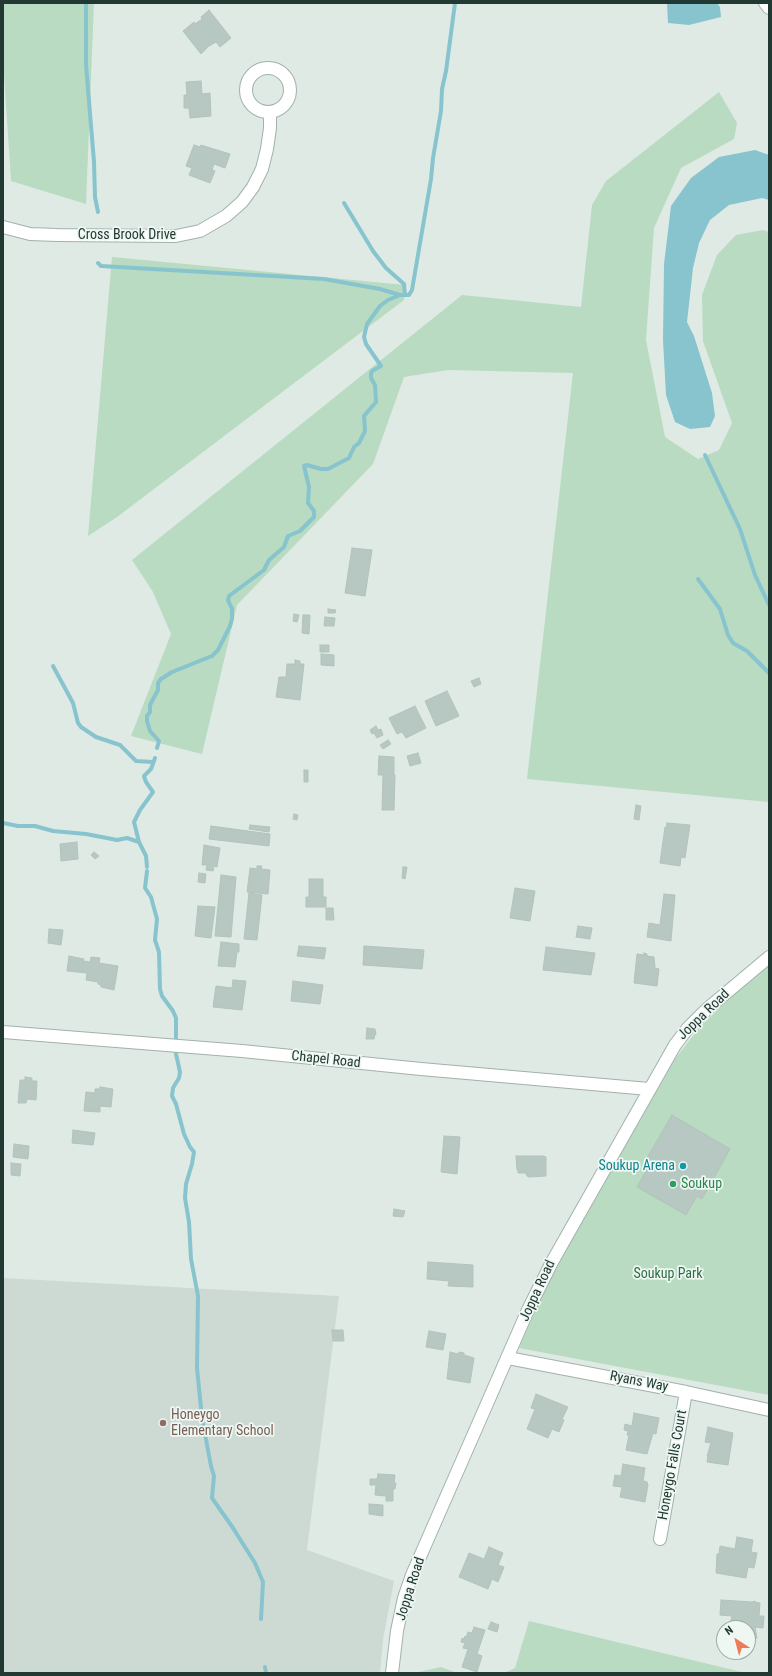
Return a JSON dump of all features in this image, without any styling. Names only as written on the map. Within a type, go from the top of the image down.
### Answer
[{"type":"street","points":[[765,3],[769,8]]},
{"type":"street","name":"Cross Brook Drive","points":[[3,227],[30,234],[65,236],[176,236],[200,232],[226,216],[242,202],[254,187],[262,169],[268,149],[270,112]]},
{"type":"street","name":"Joppa Road","points":[[392,1673],[397,1631],[404,1598],[412,1575],[528,1310],[552,1262],[675,1045],[688,1028],[707,1009],[769,958]]},
{"type":"street","name":"Chapel Road","points":[[3,1032],[242,1051],[421,1069],[649,1089]]},
{"type":"street","name":"Ryans Way","points":[[508,1358],[686,1392],[769,1410]]},
{"type":"street","name":"Honeygo Falls Court","points":[[660,1539],[686,1392]]},
{"type":"shaded area","name":"Honeygo Elementary School","points":[[3,1278],[339,1296],[307,1550],[394,1581],[383,1640],[380,1673],[3,1673]]},
{"type":"green space","points":[[3,3],[94,3],[86,204],[11,181],[3,59]]},
{"type":"green space","points":[[719,92],[737,123],[734,139],[681,168],[654,228],[646,340],[665,437],[698,459],[719,450],[732,423],[703,341],[702,295],[717,255],[736,235],[763,230],[769,232],[769,802],[527,779],[573,373],[448,370],[404,377],[373,464],[237,605],[202,754],[131,736],[171,634],[153,592],[132,560],[462,295],[581,307],[592,205],[606,181]]},
{"type":"green space","points":[[112,257],[405,285],[404,300],[117,517],[88,536]]},
{"type":"green space","name":"Soukup Park","points":[[769,964],[769,1395],[519,1348],[539,1302],[561,1259],[675,1059],[699,1028],[730,997]]},
{"type":"green space","points":[[529,1621],[746,1673],[504,1673],[515,1668]]},
{"type":"green space","points":[[441,1667],[457,1673],[414,1673]]},
{"type":"water","points":[[667,3],[717,3],[720,7],[721,17],[689,25],[668,23]]},
{"type":"water","points":[[755,150],[769,155],[769,200],[762,198],[729,205],[710,220],[699,243],[693,268],[687,322],[694,336],[712,393],[715,416],[710,427],[690,429],[675,422],[666,395],[663,340],[664,264],[671,206],[691,178],[719,157]]},
{"type":"building","points":[[209,10],[231,38],[220,47],[216,42],[209,46],[201,54],[183,31],[194,22],[195,24],[202,19],[201,17]]},
{"type":"building","points":[[201,81],[202,94],[210,93],[211,116],[190,118],[189,108],[184,108],[184,95],[187,95],[186,82]]},
{"type":"building","points":[[194,145],[200,147],[201,145],[230,154],[225,168],[214,164],[212,170],[215,171],[210,183],[189,175],[192,168],[186,166]]},
{"type":"building","points":[[352,548],[372,550],[365,596],[345,593]]},
{"type":"building","points":[[328,609],[336,610],[335,613],[328,613]]},
{"type":"building","points":[[294,614],[299,615],[297,622],[293,621]]},
{"type":"building","points":[[303,615],[310,615],[309,634],[302,633]]},
{"type":"building","points":[[325,617],[335,618],[334,626],[324,626]]},
{"type":"building","points":[[320,645],[329,645],[329,652],[320,652]]},
{"type":"building","points":[[321,654],[334,655],[334,666],[321,665]]},
{"type":"building","points":[[295,660],[300,661],[300,664],[304,664],[300,700],[276,697],[279,677],[286,677],[287,664],[295,664]]},
{"type":"building","points":[[479,678],[481,684],[474,687],[471,681]]},
{"type":"building","points":[[447,691],[459,716],[436,726],[425,701]]},
{"type":"building","points":[[415,706],[426,728],[406,738],[402,732],[397,734],[389,718]]},
{"type":"building","points":[[376,726],[378,730],[381,729],[383,735],[377,738],[370,730]]},
{"type":"building","points":[[388,740],[391,744],[383,749],[380,745]]},
{"type":"building","points":[[418,753],[421,763],[410,766],[407,756]]},
{"type":"building","points":[[379,756],[394,757],[394,810],[382,810],[383,775],[378,775]]},
{"type":"building","points":[[304,770],[308,770],[308,782],[304,782]]},
{"type":"building","points":[[636,805],[641,806],[639,820],[634,819]]},
{"type":"building","points":[[294,814],[298,815],[297,820],[293,819]]},
{"type":"building","points":[[667,823],[690,825],[685,858],[681,857],[680,866],[660,863],[665,827],[666,828]]},
{"type":"building","points":[[250,825],[270,827],[269,832],[249,829]]},
{"type":"building","points":[[211,826],[270,834],[269,846],[209,839]]},
{"type":"building","points":[[77,842],[78,859],[61,861],[60,844]]},
{"type":"building","points":[[204,845],[220,848],[217,867],[214,866],[213,871],[206,870],[207,865],[202,865]]},
{"type":"building","points":[[94,852],[99,856],[95,859],[91,855]]},
{"type":"building","points":[[257,866],[262,866],[261,869],[270,870],[268,894],[247,892],[250,868],[257,869]]},
{"type":"building","points":[[403,867],[407,867],[405,879],[402,878]]},
{"type":"building","points":[[199,873],[206,874],[205,883],[198,882]]},
{"type":"building","points":[[221,875],[236,877],[231,937],[215,936]]},
{"type":"building","points":[[309,879],[323,879],[323,897],[326,897],[326,907],[306,907],[306,897],[309,897]]},
{"type":"building","points":[[515,888],[535,891],[530,921],[510,918]]},
{"type":"building","points":[[249,893],[262,895],[257,940],[244,939]]},
{"type":"building","points":[[664,894],[675,895],[671,941],[647,937],[649,923],[660,925]]},
{"type":"building","points":[[198,906],[215,907],[211,938],[195,936]]},
{"type":"building","points":[[326,908],[333,908],[334,920],[326,920]]},
{"type":"building","points":[[578,926],[592,928],[590,939],[576,937]]},
{"type":"building","points":[[49,929],[63,930],[61,945],[48,943]]},
{"type":"building","points":[[221,942],[239,944],[239,952],[237,952],[235,967],[218,966]]},
{"type":"building","points":[[299,946],[326,948],[324,959],[297,956]]},
{"type":"building","points":[[364,946],[424,950],[422,969],[363,965]]},
{"type":"building","points":[[546,947],[595,953],[591,975],[543,970]]},
{"type":"building","points":[[644,953],[647,954],[647,956],[654,957],[655,968],[659,969],[657,986],[634,983],[637,954],[644,955]]},
{"type":"building","points":[[69,956],[84,959],[83,961],[90,962],[91,957],[100,958],[99,963],[118,966],[114,990],[101,987],[98,982],[86,980],[87,973],[67,971]]},
{"type":"building","points":[[233,980],[246,981],[242,1010],[213,1007],[216,986],[232,988]]},
{"type":"building","points":[[293,981],[323,985],[320,1004],[291,1001]]},
{"type":"building","points":[[367,1028],[375,1029],[376,1035],[375,1034],[374,1039],[366,1039]]},
{"type":"building","points":[[25,1077],[32,1078],[32,1081],[37,1081],[36,1100],[27,1099],[26,1103],[18,1103],[20,1080],[25,1080]]},
{"type":"building","points":[[100,1087],[113,1089],[111,1107],[100,1106],[100,1112],[84,1111],[86,1092],[95,1093],[95,1089],[100,1089]]},
{"type":"building","name":"Soukup Arena","points":[[672,1115],[730,1149],[702,1199],[697,1196],[686,1215],[637,1187],[648,1168],[643,1165]]},
{"type":"building","points":[[73,1130],[95,1133],[93,1145],[72,1143]]},
{"type":"building","points":[[444,1136],[460,1137],[457,1174],[441,1172]]},
{"type":"building","points":[[14,1144],[29,1146],[28,1159],[13,1157]]},
{"type":"building","points":[[516,1156],[546,1157],[546,1176],[529,1177],[526,1173],[518,1173]]},
{"type":"building","points":[[11,1163],[21,1164],[20,1176],[11,1175]]},
{"type":"building","points":[[394,1209],[405,1211],[403,1217],[393,1216]]},
{"type":"building","points":[[428,1262],[473,1265],[473,1287],[448,1286],[449,1281],[427,1279]]},
{"type":"building","points":[[332,1330],[343,1330],[344,1341],[333,1341]]},
{"type":"building","points":[[429,1331],[446,1334],[443,1350],[426,1347]]},
{"type":"building","points":[[450,1352],[458,1354],[459,1352],[464,1353],[464,1355],[474,1358],[470,1383],[447,1379]]},
{"type":"building","points":[[536,1394],[568,1407],[562,1419],[564,1420],[559,1432],[552,1429],[548,1438],[527,1429],[535,1409],[531,1408]]},
{"type":"building","points":[[634,1413],[659,1418],[656,1434],[653,1433],[647,1454],[626,1450],[629,1435],[627,1435],[628,1431],[624,1430],[625,1424],[632,1426]]},
{"type":"building","points":[[708,1427],[733,1433],[728,1465],[707,1462],[707,1456],[711,1443],[705,1442]]},
{"type":"building","points":[[623,1464],[645,1468],[643,1481],[647,1482],[648,1485],[645,1502],[620,1497],[622,1487],[613,1486],[615,1475],[621,1476]]},
{"type":"building","points":[[378,1474],[395,1475],[394,1483],[396,1483],[395,1489],[393,1489],[393,1501],[386,1501],[386,1496],[375,1495],[376,1485],[370,1485],[370,1479],[377,1479]]},
{"type":"building","points":[[369,1504],[383,1505],[383,1516],[369,1514]]},
{"type":"building","points":[[737,1537],[753,1540],[751,1552],[757,1553],[754,1568],[748,1567],[746,1578],[716,1573],[717,1554],[719,1554],[720,1546],[735,1549]]},
{"type":"building","points":[[489,1547],[503,1553],[498,1565],[504,1567],[498,1582],[492,1579],[488,1589],[459,1577],[469,1553],[484,1559]]},
{"type":"building","points":[[721,1600],[755,1601],[760,1603],[759,1616],[764,1616],[763,1628],[756,1627],[756,1620],[731,1620],[732,1616],[720,1615]]},
{"type":"building","points":[[491,1622],[499,1625],[497,1632],[488,1629]]},
{"type":"building","points":[[474,1627],[485,1630],[477,1654],[482,1656],[477,1672],[462,1667],[468,1649],[463,1648],[465,1643],[461,1642],[462,1638],[464,1639],[465,1636],[466,1637],[468,1632],[472,1633]]},
{"type":"waterway","points":[[86,3],[86,65],[94,162],[95,197],[98,212]]},
{"type":"waterway","points":[[157,748],[159,741],[150,731],[147,716],[150,712],[150,705],[158,690],[158,683],[161,679],[172,672],[212,656],[218,650],[232,619],[232,609],[228,600],[229,596],[264,570],[269,560],[284,547],[288,536],[300,531],[314,517],[314,511],[308,503],[309,487],[304,466],[307,465],[321,469],[328,469],[349,458],[354,447],[359,443],[365,431],[364,416],[376,402],[375,385],[371,378],[371,374],[372,371],[381,366],[366,344],[364,337],[367,324],[380,306],[388,300],[400,295],[409,295],[412,290],[431,179],[441,111],[442,89],[446,71],[455,3]]},
{"type":"waterway","points":[[344,203],[373,251],[386,268],[404,284],[405,295]]},
{"type":"waterway","points":[[98,263],[101,266],[324,279],[380,289],[400,295]]},
{"type":"waterway","points":[[705,455],[740,529],[755,575],[769,605]]},
{"type":"waterway","points":[[698,579],[720,609],[728,635],[733,643],[747,651],[769,673]]},
{"type":"waterway","points":[[53,666],[73,703],[78,723],[81,727],[96,737],[120,745],[136,761],[153,762]]},
{"type":"waterway","points":[[147,867],[146,856],[139,842],[134,822],[140,810],[153,792],[144,776],[151,769],[155,758]]},
{"type":"waterway","points":[[3,823],[18,826],[35,826],[53,831],[86,834],[117,840],[127,838],[139,842]]},
{"type":"waterway","points":[[147,871],[145,888],[151,897],[157,919],[155,940],[159,952],[160,989],[162,996],[173,1011],[176,1018],[176,1040]]},
{"type":"waterway","points":[[176,1054],[180,1072],[179,1078],[173,1088],[172,1096],[176,1104],[184,1134],[194,1152],[186,1184],[185,1198],[189,1222],[191,1259],[198,1296],[197,1368],[202,1418],[214,1476],[212,1498],[255,1563],[263,1582],[261,1619]]},
{"type":"waterway","points":[[265,1667],[266,1673]]},
{"type":"place","name":"Soukup Arena","points":[[683,1166]]},
{"type":"place","name":"Soukup","points":[[673,1184]]},
{"type":"place","name":"Honeygo Elementary School","points":[[163,1423]]}]
